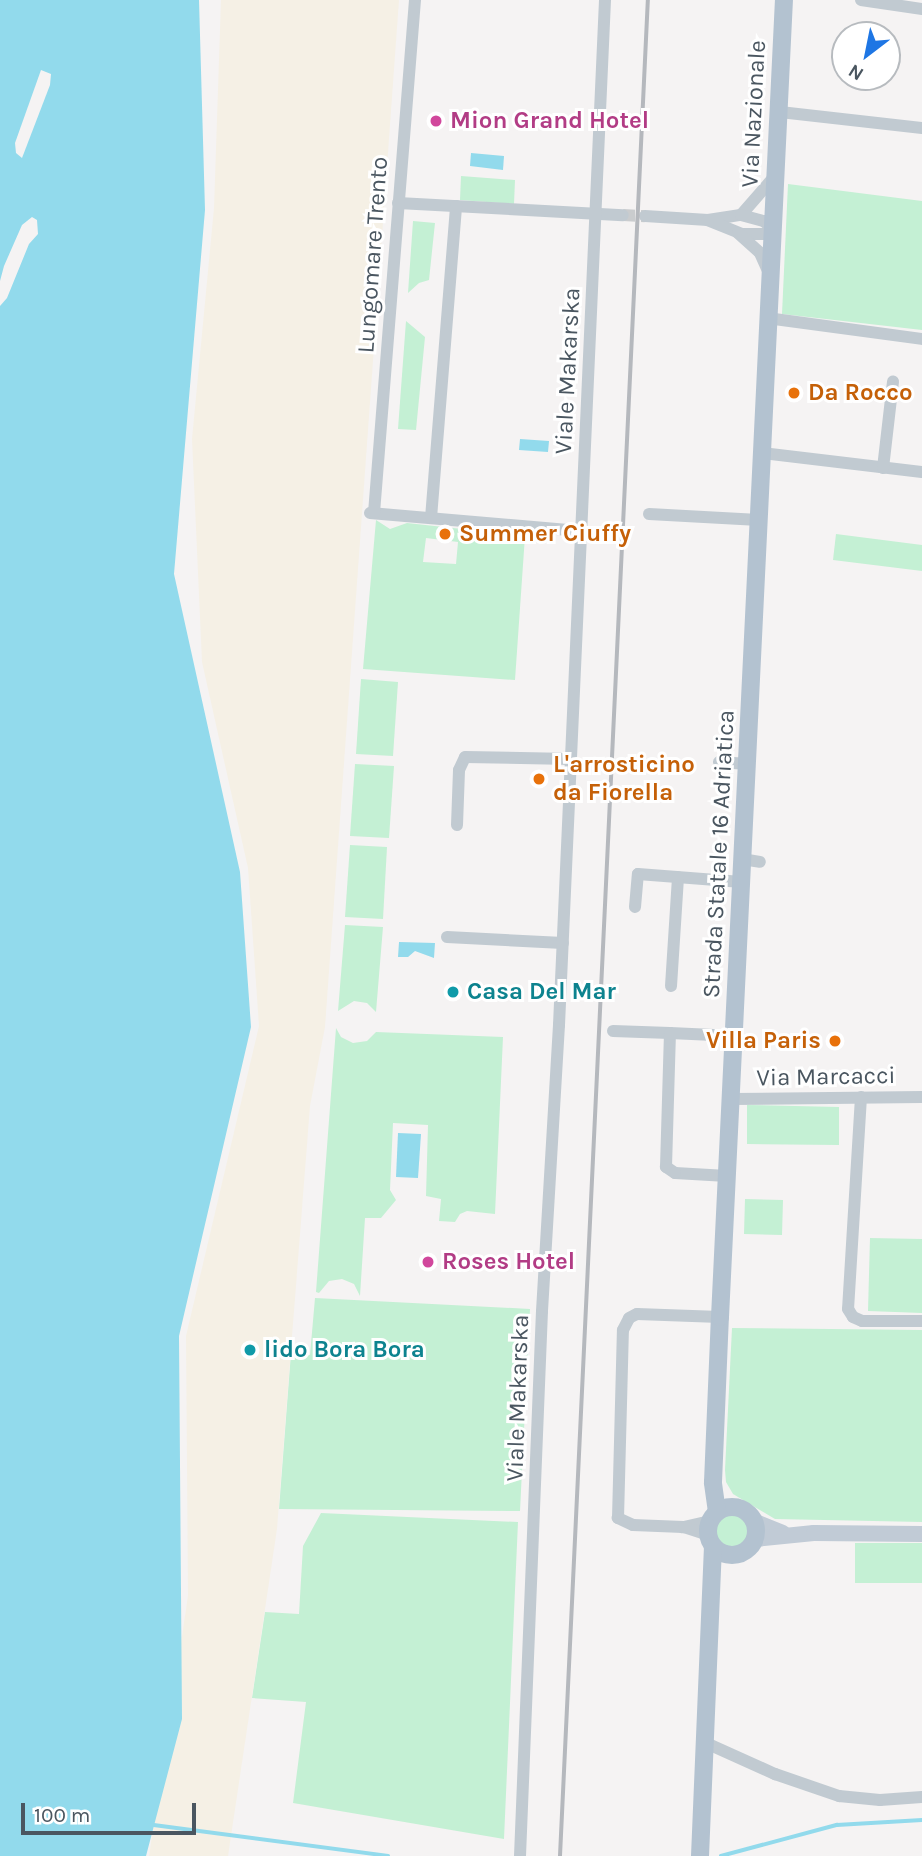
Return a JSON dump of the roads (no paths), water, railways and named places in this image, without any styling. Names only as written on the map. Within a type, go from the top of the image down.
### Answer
[{"type":"main road","name":"Via Nazionale","points":[[773,230],[784,0]]},
{"type":"main road","name":"Strada Statale 16 Adriatica","points":[[700,1856],[715,1525],[713,1482],[720,1317],[742,881],[751,861],[748,764],[773,230]]},
{"type":"main road","points":[[710,1591],[737,1555],[751,1546],[755,1539],[754,1521],[744,1510],[715,1525],[724,1554],[737,1555]]},
{"type":"street","name":"Lungomare Trento","points":[[415,0],[372,513],[431,518]]},
{"type":"street","name":"Viale Makarska","points":[[521,1853],[542,1311],[563,943],[605,0]]},
{"type":"street","points":[[861,0],[922,9]]},
{"type":"street","points":[[780,112],[922,128]]},
{"type":"street","points":[[741,215],[776,176]]},
{"type":"street","points":[[398,203],[623,215]]},
{"type":"street","points":[[456,206],[431,518],[582,531]]},
{"type":"street","points":[[645,216],[708,220],[741,215],[764,222],[773,230],[759,235],[737,233],[708,220]]},
{"type":"street","points":[[737,233],[765,260],[771,276]]},
{"type":"street","points":[[767,318],[922,339]]},
{"type":"street","points":[[883,468],[893,382]]},
{"type":"street","points":[[762,453],[922,472]]},
{"type":"street","points":[[649,514],[758,520]]},
{"type":"street","points":[[457,825],[459,766],[465,757],[571,760]]},
{"type":"street","points":[[719,762],[748,764]]},
{"type":"street","points":[[635,907],[638,874],[742,881]]},
{"type":"street","points":[[671,986],[678,877]]},
{"type":"street","points":[[447,937],[563,943]]},
{"type":"street","points":[[613,1031],[735,1036]]},
{"type":"street","points":[[670,1033],[666,1167],[675,1173],[727,1176]]},
{"type":"street","points":[[861,1097],[848,1309],[853,1317],[862,1321],[922,1321]]},
{"type":"street","name":"Via Marcacci","points":[[731,1099],[922,1097]]},
{"type":"street","points":[[715,1525],[684,1527],[625,1524],[617,1514],[623,1330],[629,1318],[637,1314],[720,1317]]},
{"type":"street","points":[[754,1521],[786,1534]]},
{"type":"street","points":[[755,1539],[786,1534],[922,1534]]},
{"type":"street","points":[[706,1743],[775,1774],[831,1794],[871,1800],[922,1797]]},
{"type":"water","points":[[0,0],[199,0],[205,210],[174,574],[240,872],[251,1027],[179,1336],[182,1719],[146,1856],[0,1856]]},
{"type":"water","points":[[471,153],[504,156],[503,170],[470,166]]},
{"type":"water","points":[[520,439],[549,441],[548,452],[519,450]]},
{"type":"water","points":[[399,942],[435,943],[434,958],[415,951],[408,957],[398,957]]},
{"type":"water","points":[[398,1133],[421,1134],[418,1178],[396,1177]]},
{"type":"waterway","points":[[721,1856],[837,1825],[922,1820]]},
{"type":"waterway","points":[[154,1825],[388,1856]]},
{"type":"tunnel","points":[[623,215],[645,216]]},
{"type":"railway","points":[[560,1856],[648,0]]},
{"type":"place","name":"Mion Grand Hotel","points":[[436,121]]},
{"type":"place","name":"Da Rocco","points":[[794,393]]},
{"type":"place","name":"Summer Ciuffy","points":[[445,534]]},
{"type":"place","name":"L'arrosticino da Fiorella","points":[[539,779]]},
{"type":"place","name":"Casa Del Mar","points":[[453,992]]},
{"type":"place","name":"Villa Paris","points":[[835,1041]]},
{"type":"place","name":"Roses Hotel","points":[[428,1262]]},
{"type":"place","name":"lido Bora Bora","points":[[250,1350]]}]
